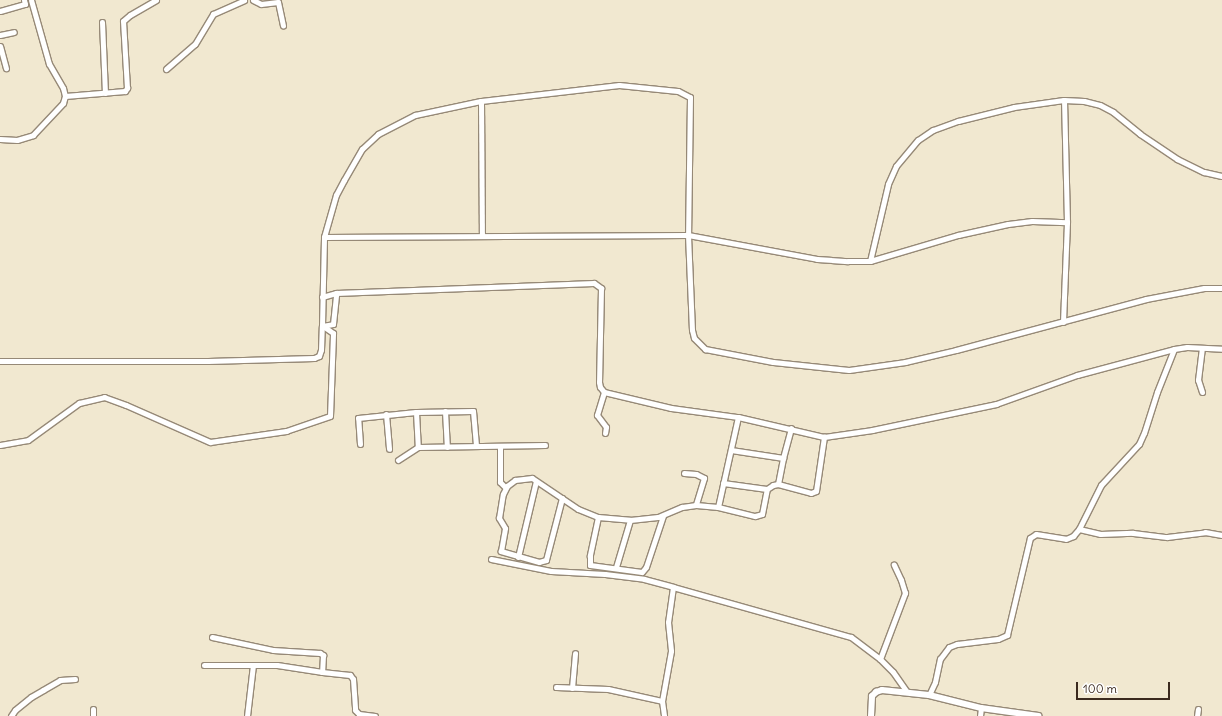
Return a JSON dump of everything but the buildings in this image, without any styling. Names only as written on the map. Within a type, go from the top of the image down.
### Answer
[{"type":"street","points":[[0,10],[25,4],[24,0]]},
{"type":"street","points":[[0,139],[17,140],[33,135],[63,103],[65,96],[63,88],[49,64],[31,0]]},
{"type":"street","points":[[65,96],[121,92],[127,88],[122,25],[125,18],[156,0]]},
{"type":"street","points":[[166,68],[194,44],[213,14],[244,0]]},
{"type":"street","points":[[253,0],[261,4],[278,2],[283,25]]},
{"type":"street","points":[[102,22],[104,93]]},
{"type":"street","points":[[0,35],[14,32]]},
{"type":"street","points":[[0,46],[6,68]]},
{"type":"street","points":[[0,361],[208,360],[314,358],[319,356],[321,350],[324,237],[336,195],[362,149],[378,134],[415,115],[481,101],[619,85],[678,91],[690,97],[688,235],[692,330],[694,338],[705,348],[773,362],[848,370],[905,362],[1063,322],[1146,299],[1204,288],[1222,288]]},
{"type":"street","points":[[1063,322],[1066,222],[1064,100]]},
{"type":"street","points":[[870,261],[888,184],[896,166],[918,140],[933,130],[958,121],[1014,107],[1064,100],[1084,101],[1100,105],[1113,112],[1140,134],[1177,159],[1204,172],[1222,176]]},
{"type":"street","points":[[481,101],[482,236]]},
{"type":"street","points":[[324,237],[688,235],[817,259],[870,261],[958,235],[1008,224],[1032,221],[1066,222]]},
{"type":"street","points":[[322,296],[336,293],[594,283],[601,288],[599,382],[600,387],[604,392],[671,408],[738,417],[824,437],[872,430],[996,404],[1077,375],[1174,349],[1187,347],[1222,350]]},
{"type":"street","points":[[322,326],[333,324],[336,293]]},
{"type":"street","points":[[0,445],[28,440],[79,403],[104,397],[126,405],[210,442],[286,432],[330,416],[333,333],[322,326]]},
{"type":"street","points":[[1202,348],[1198,380],[1202,392]]},
{"type":"street","points":[[929,695],[935,682],[940,659],[949,647],[957,644],[998,639],[1007,635],[1030,538],[1036,534],[1066,539],[1073,536],[1079,529],[1101,485],[1139,444],[1174,349]]},
{"type":"street","points":[[604,392],[597,415],[606,427],[605,433]]},
{"type":"street","points":[[445,411],[447,447]]},
{"type":"street","points":[[360,444],[358,418],[416,412],[473,411],[476,446]]},
{"type":"street","points":[[416,412],[418,447]]},
{"type":"street","points":[[386,414],[390,449]]},
{"type":"street","points":[[718,507],[738,417]]},
{"type":"street","points":[[778,484],[790,428]]},
{"type":"street","points":[[723,483],[767,489],[778,484],[811,493],[816,490],[824,437]]},
{"type":"street","points":[[398,460],[418,447],[545,445]]},
{"type":"street","points":[[500,446],[500,482],[506,488]]},
{"type":"street","points":[[731,450],[783,458]]},
{"type":"street","points":[[684,473],[696,474],[704,478],[696,505]]},
{"type":"street","points":[[562,498],[546,560],[539,562],[503,553],[500,548],[505,528],[499,518],[503,494],[506,488],[514,480],[520,478],[532,478],[562,498],[598,517],[630,520],[663,516],[682,507],[696,505],[718,507],[760,516],[762,514],[767,489]]},
{"type":"street","points":[[518,557],[536,481]]},
{"type":"street","points":[[598,517],[590,556],[590,565],[616,567],[640,572],[644,571],[663,516]]},
{"type":"street","points":[[616,567],[630,520]]},
{"type":"street","points":[[1079,529],[1100,534],[1133,533],[1167,537],[1205,532],[1222,535]]},
{"type":"street","points":[[491,559],[551,571],[604,574],[638,578],[851,637],[880,659],[893,672],[907,692]]},
{"type":"street","points":[[880,659],[905,593],[894,565]]},
{"type":"street","points":[[664,716],[662,701],[671,651],[668,622],[673,587]]},
{"type":"street","points":[[212,637],[273,650],[320,653],[322,655],[322,672]]},
{"type":"street","points":[[572,688],[575,653]]},
{"type":"street","points":[[204,665],[283,665],[352,676],[355,710],[359,714],[375,716]]},
{"type":"street","points":[[247,716],[254,665]]},
{"type":"street","points":[[11,716],[15,710],[31,697],[60,680],[75,679]]},
{"type":"street","points":[[556,687],[608,689],[662,701]]},
{"type":"street","points":[[871,716],[871,701],[876,692],[882,690],[929,695],[981,708],[1038,716]]},
{"type":"street","points":[[980,716],[981,708]]},
{"type":"street","points":[[93,709],[93,716]]},
{"type":"street","points":[[1197,716],[1198,710]]}]
